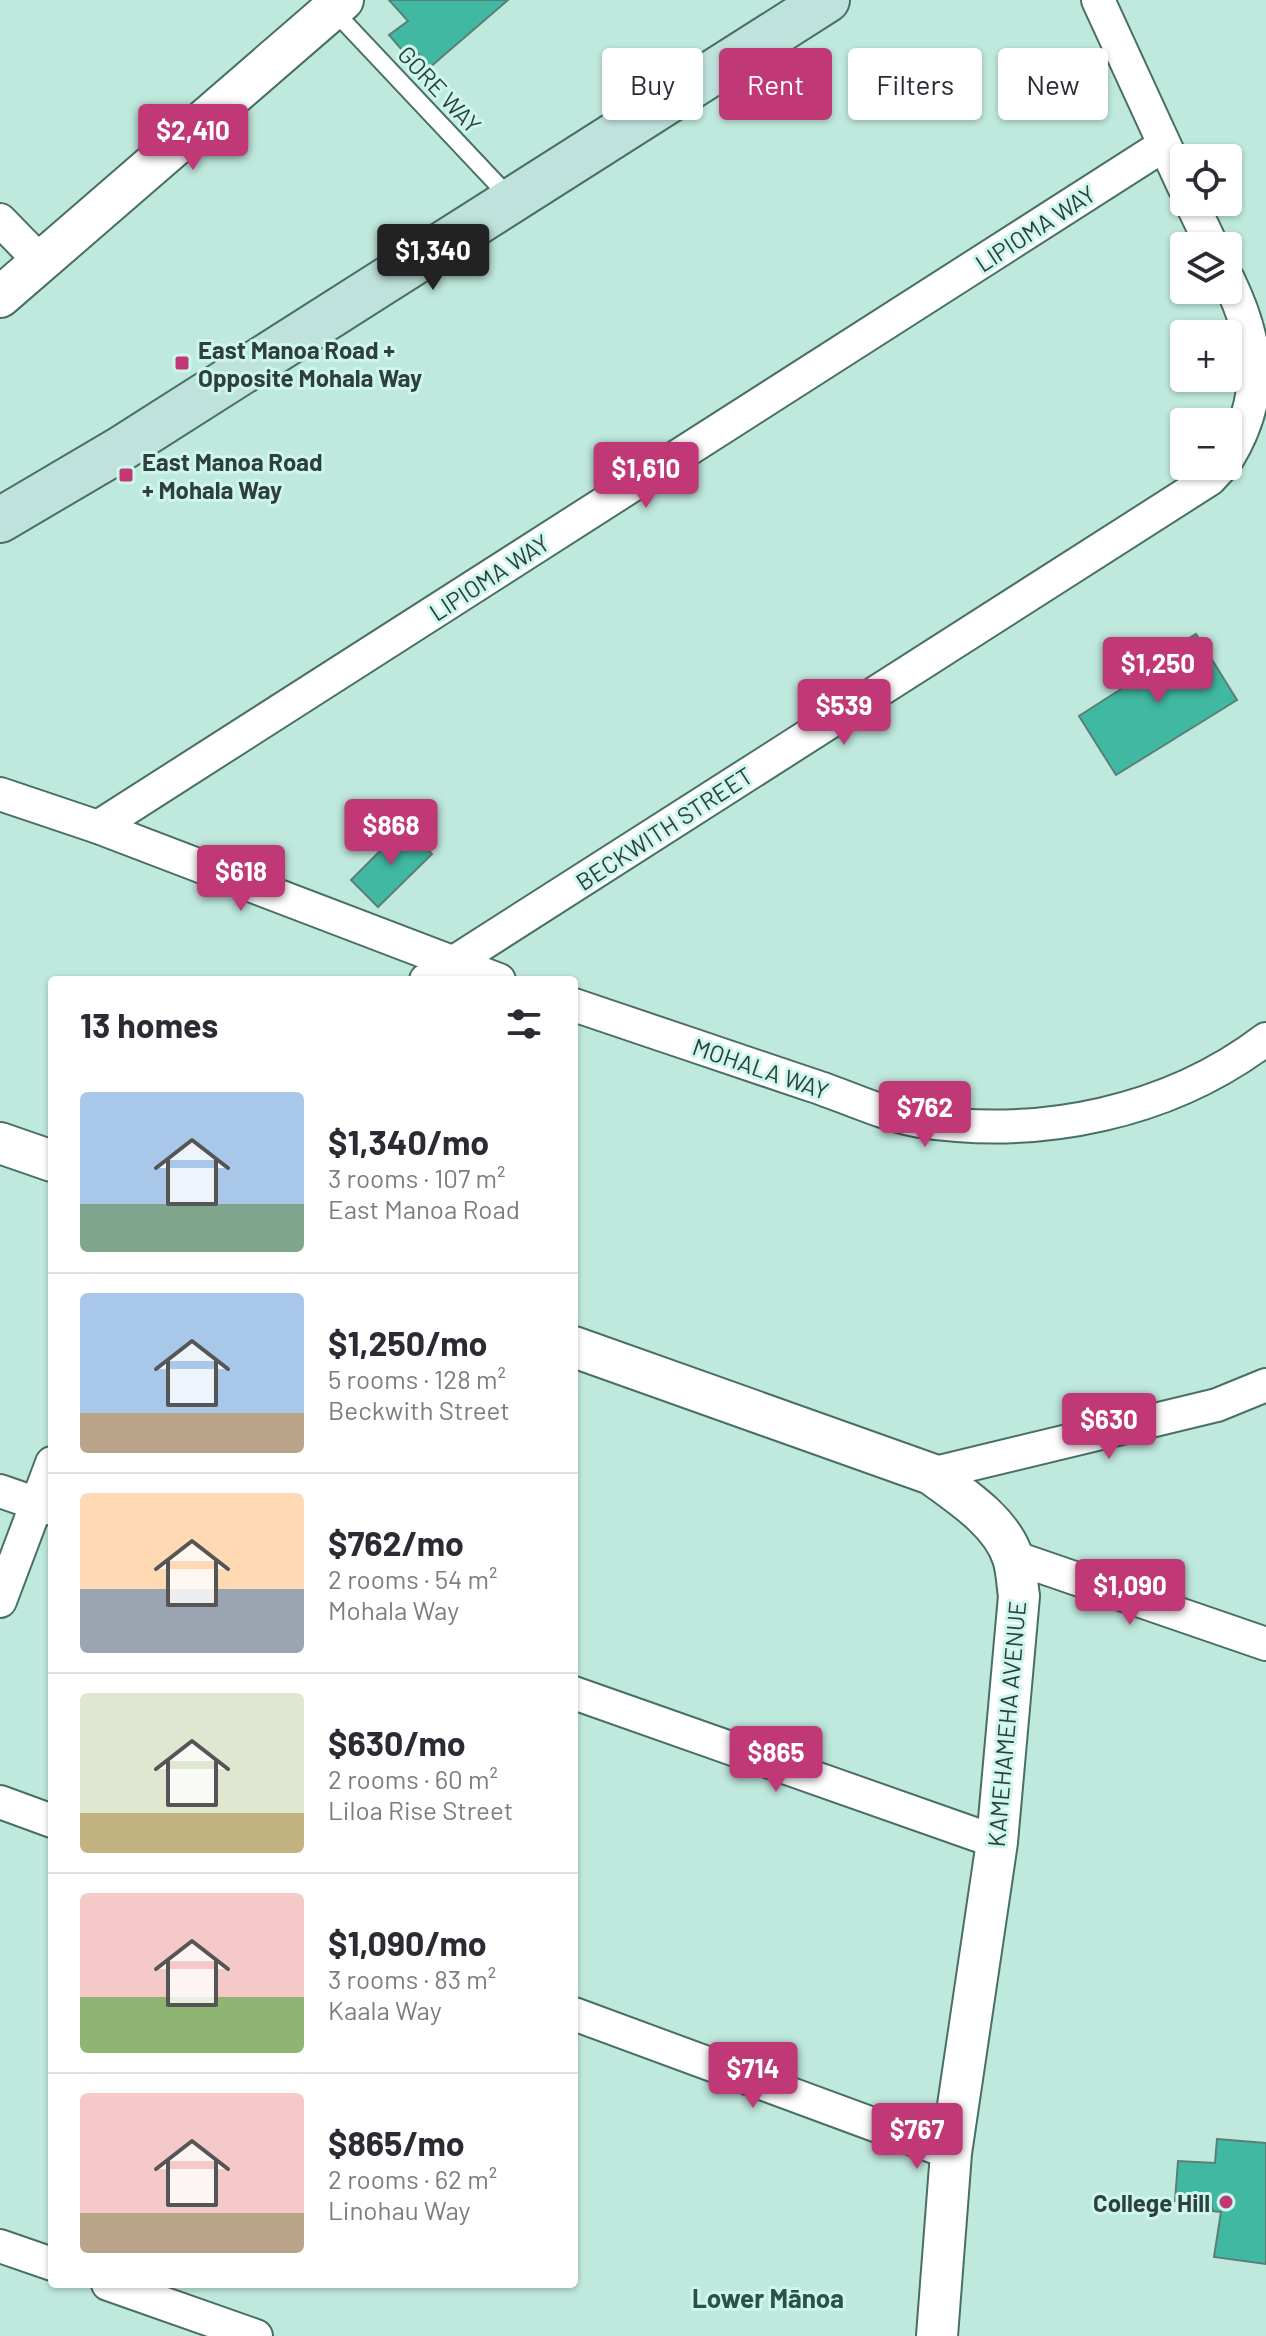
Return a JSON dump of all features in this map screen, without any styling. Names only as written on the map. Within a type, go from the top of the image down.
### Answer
[{"type":"main road","points":[[0,520],[119,450],[827,0]]},
{"type":"street","points":[[1098,0],[1170,158]]},
{"type":"street","points":[[0,297],[338,5]]},
{"type":"street","name":"LIPIOMA WAY","points":[[98,827],[1164,145]]},
{"type":"street","points":[[0,220],[40,261]]},
{"type":"street","points":[[1242,296],[1256,313],[1257,361],[1257,383],[1242,434]]},
{"type":"street","name":"BECKWITH STREET","points":[[439,972],[1208,480]]},
{"type":"street","points":[[0,794],[98,827],[439,972],[469,976]]},
{"type":"street","name":"MOHALA WAY","points":[[578,1006],[917,1120],[985,1127],[1054,1124],[1121,1111],[1185,1087],[1245,1055],[1266,1039]]},
{"type":"street","points":[[0,1143],[48,1160]]},
{"type":"street","name":"KAMEHAMEHA AVENUE","points":[[578,1348],[931,1474],[968,1501],[996,1530],[1013,1557],[1019,1596],[997,1842],[951,2153],[937,2336]]},
{"type":"street","points":[[931,1474],[1217,1405],[1266,1385]]},
{"type":"street","points":[[0,1491],[45,1507],[0,1601]]},
{"type":"street","points":[[1013,1557],[1266,1644]]},
{"type":"street","points":[[578,1694],[997,1842]]},
{"type":"street","points":[[0,1802],[48,1820]]},
{"type":"street","points":[[578,2015],[951,2153]]},
{"type":"street","points":[[0,2246],[48,2263]]},
{"type":"street","points":[[119,2288],[256,2336]]},
{"type":"lane","name":"GORE WAY","points":[[338,5],[513,201]]},
{"type":"building","points":[[389,0],[508,0],[429,68],[416,51],[408,57],[389,35],[408,21]]},
{"type":"building","points":[[1196,634],[1237,700],[1116,775],[1079,716],[1121,689],[1117,683]]},
{"type":"building","points":[[404,827],[432,854],[378,907],[351,880]]},
{"type":"building","name":"College Hill","points":[[1217,2139],[1266,2143],[1266,2264],[1214,2257],[1221,2212],[1213,2211],[1211,2204],[1175,2201],[1178,2161],[1215,2163]]},
{"type":"place","name":"East Manoa Road + Opposite Mohala Way","points":[[182,363]]},
{"type":"place","name":"East Manoa Road + Mohala Way","points":[[126,475]]},
{"type":"place","name":"College Hill","points":[[1226,2202]]},
{"type":"district","name":"Lower Mānoa","points":[[768,2297]]}]
